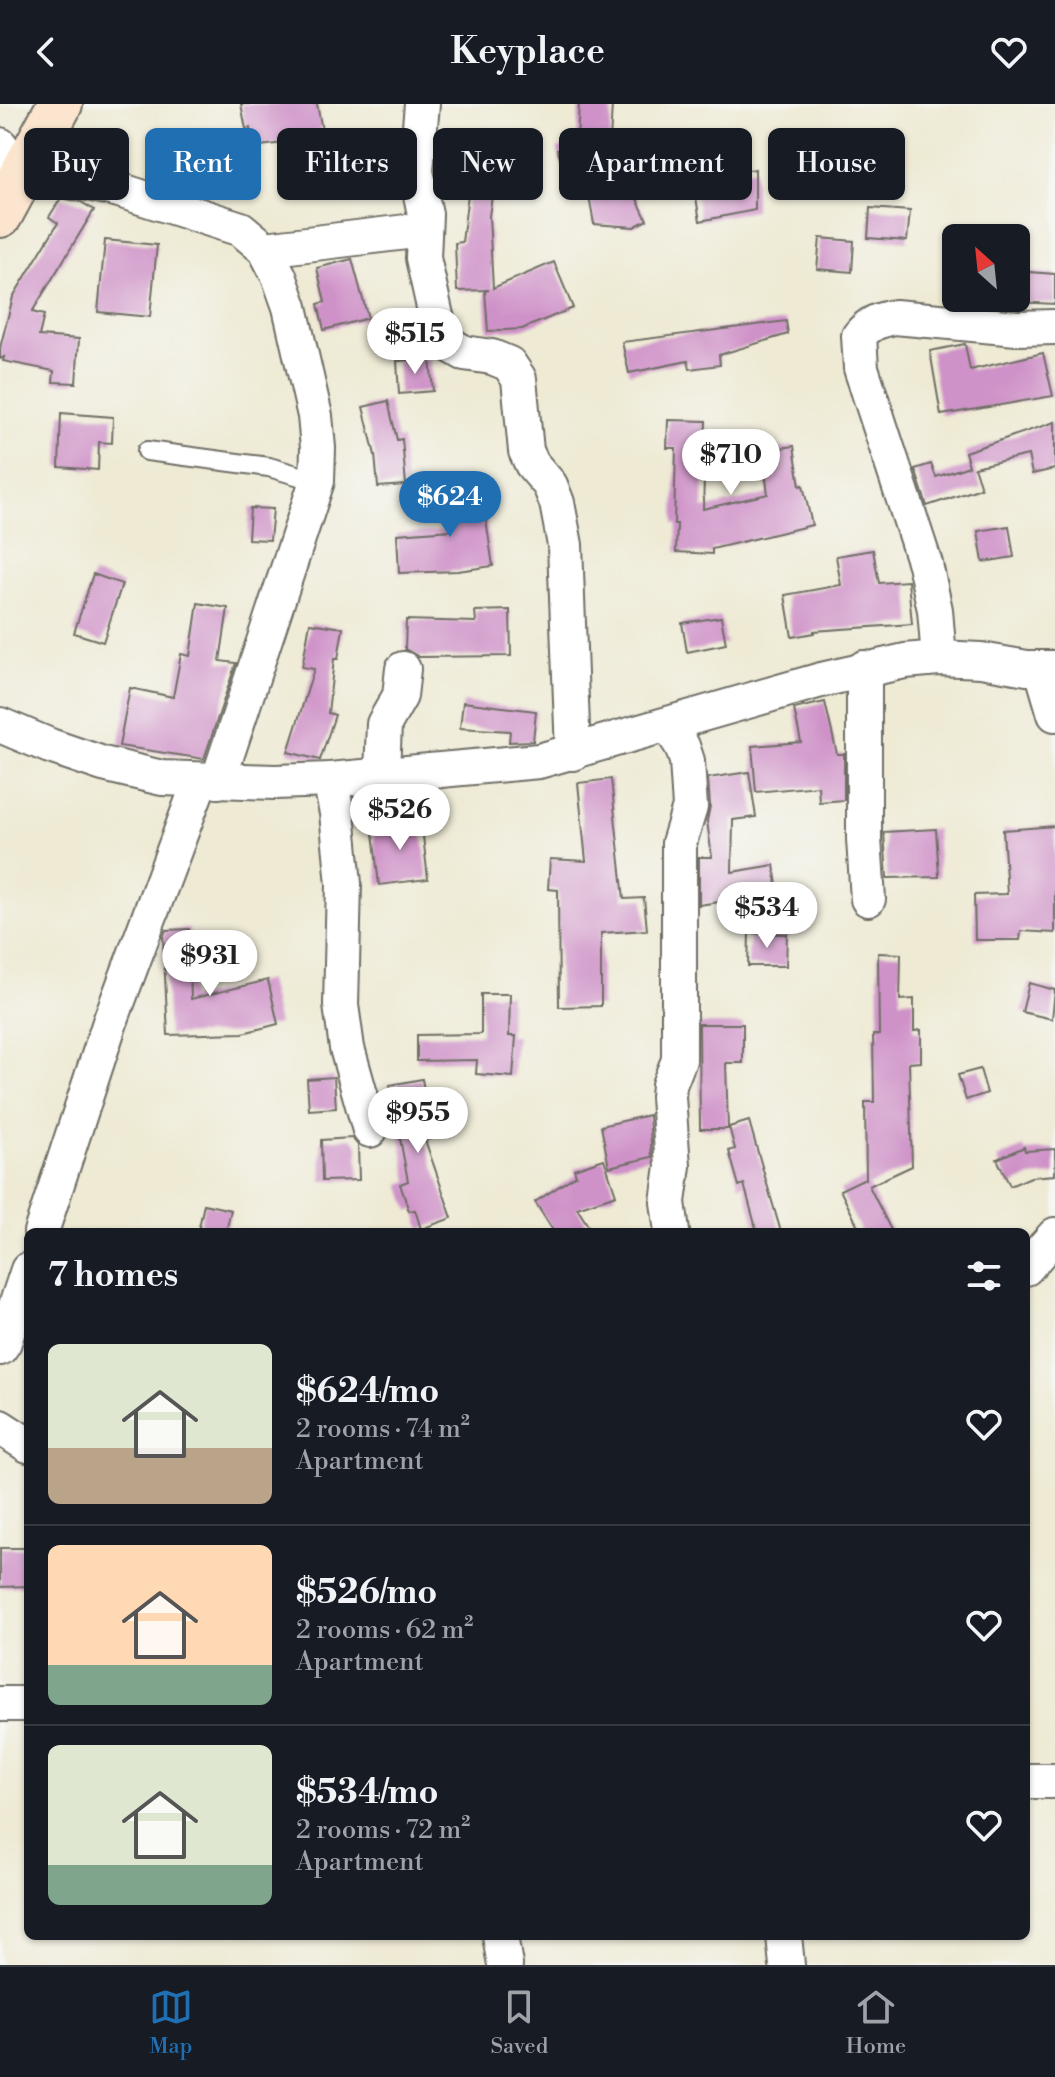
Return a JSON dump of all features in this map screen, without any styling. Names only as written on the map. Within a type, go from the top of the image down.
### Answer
[{"type":"street","points":[[0,215],[19,156],[60,104]]},
{"type":"street","points":[[422,104],[416,171],[424,201],[423,258],[429,292],[444,336],[452,346],[464,353],[492,357],[509,364],[519,379],[526,451],[532,464],[550,485],[557,503],[565,545],[573,753]]},
{"type":"street","points":[[19,156],[43,165],[61,177],[119,190],[241,229],[265,249],[290,307],[315,416],[318,448],[317,481],[209,781],[110,1022],[42,1228]]},
{"type":"street","points":[[265,249],[423,230]]},
{"type":"street","points":[[939,658],[935,610],[925,564],[861,368],[859,336],[878,320],[895,317],[1017,328],[1055,327]]},
{"type":"street","points":[[0,725],[103,764],[162,778],[209,781],[330,780],[509,765],[573,753],[864,668],[939,658],[1049,669],[1055,714]]},
{"type":"street","points":[[864,668],[864,839],[868,899]]},
{"type":"street","points":[[382,774],[384,724],[400,696],[403,669]]},
{"type":"street","points":[[669,726],[682,746],[687,761],[690,807],[679,843],[679,1060],[669,1085],[668,1097],[673,1166],[668,1202],[671,1228]]},
{"type":"street","points":[[330,780],[337,813],[344,884],[341,1005],[347,1048],[370,1130]]},
{"type":"street","points":[[1030,1263],[1055,1235]]},
{"type":"street","points":[[0,1348],[24,1282]]},
{"type":"street","points":[[0,1427],[24,1442]]},
{"type":"street","points":[[0,1704],[24,1704]]},
{"type":"street","points":[[1030,1781],[1055,1781]]},
{"type":"street","points":[[501,1940],[505,1965]]},
{"type":"street","points":[[784,1940],[787,1965]]},
{"type":"lane","points":[[147,451],[269,467],[317,481]]},
{"type":"building","points":[[241,104],[317,104],[322,128],[277,128],[277,144],[261,146],[261,128],[246,128]]},
{"type":"building","points":[[579,104],[612,104],[611,128],[578,128]]},
{"type":"building","points":[[755,169],[755,210],[700,221],[696,200],[752,200],[752,170]]},
{"type":"building","points":[[60,200],[81,202],[94,210],[32,312],[44,315],[39,336],[79,339],[76,383],[53,382],[54,371],[3,361],[4,357],[0,359],[13,297],[58,223],[49,217]]},
{"type":"building","points":[[467,200],[491,200],[489,216],[493,288],[554,262],[573,308],[522,329],[488,331],[485,291],[489,290],[457,291],[455,243],[462,242]]},
{"type":"building","points":[[590,200],[638,200],[647,220],[634,227],[594,224]]},
{"type":"building","points":[[870,208],[910,211],[907,241],[868,238]]},
{"type":"building","points":[[820,238],[854,241],[852,272],[817,269]]},
{"type":"building","points":[[105,240],[157,245],[150,317],[98,312]]},
{"type":"building","points":[[352,259],[368,318],[324,330],[318,304],[325,302],[317,268]]},
{"type":"building","points":[[1030,272],[1055,274],[1055,304],[1030,303]]},
{"type":"building","points":[[786,321],[788,334],[719,355],[720,365],[690,369],[688,361],[629,373],[622,342]]},
{"type":"building","points":[[965,344],[970,370],[1043,353],[1053,396],[941,415],[930,351]]},
{"type":"building","points":[[430,359],[433,391],[399,394],[397,361]]},
{"type":"building","points":[[388,401],[397,440],[402,439],[406,485],[378,487],[375,455],[363,407]]},
{"type":"building","points":[[61,413],[113,417],[112,443],[99,442],[98,470],[59,467]]},
{"type":"building","points":[[668,420],[706,421],[703,509],[768,494],[762,451],[794,446],[800,486],[803,485],[812,525],[712,549],[712,554],[676,552],[676,448],[667,448]]},
{"type":"building","points":[[1055,422],[1055,469],[1032,474],[1028,455],[974,467],[981,488],[927,506],[915,469],[931,464],[936,477],[969,466],[965,452]]},
{"type":"building","points":[[481,487],[493,566],[399,573],[397,534],[452,530],[446,492]]},
{"type":"building","points":[[250,508],[273,509],[270,540],[248,539]]},
{"type":"building","points":[[1009,526],[1014,557],[983,562],[978,531]]},
{"type":"building","points":[[873,550],[879,583],[908,581],[912,624],[814,631],[792,637],[785,595],[841,585],[836,556]]},
{"type":"building","points":[[93,574],[122,584],[103,642],[74,633]]},
{"type":"building","points":[[198,603],[228,608],[220,661],[236,663],[204,759],[119,746],[130,688],[173,697],[181,654],[190,656]]},
{"type":"building","points":[[510,610],[511,656],[419,657],[405,649],[406,620],[476,622],[475,611]]},
{"type":"building","points":[[721,617],[726,644],[687,652],[682,623]]},
{"type":"building","points":[[310,623],[343,628],[338,659],[334,659],[328,713],[335,715],[320,760],[288,752],[314,669],[302,667]]},
{"type":"building","points":[[463,702],[536,711],[533,741],[509,742],[510,731],[460,728]]},
{"type":"building","points":[[825,702],[837,754],[844,754],[844,800],[819,802],[818,786],[756,792],[752,746],[801,742],[794,709]]},
{"type":"building","points":[[749,772],[756,817],[733,820],[732,872],[774,865],[778,893],[699,905],[699,857],[712,857],[707,821],[710,806],[708,778]]},
{"type":"building","points":[[611,779],[624,899],[644,898],[647,930],[601,933],[601,1006],[559,1007],[558,890],[548,889],[550,859],[586,861],[578,783]]},
{"type":"building","points":[[421,819],[428,879],[379,885],[372,824]]},
{"type":"building","points":[[1055,826],[1055,933],[1021,931],[1020,940],[975,940],[974,895],[1007,894],[1003,830]]},
{"type":"building","points":[[936,829],[939,877],[887,878],[884,832]]},
{"type":"building","points":[[189,929],[191,999],[268,980],[278,1024],[243,1033],[168,1035],[163,937],[166,930]]},
{"type":"building","points":[[749,933],[787,934],[786,966],[748,966]]},
{"type":"building","points":[[878,953],[901,954],[900,1000],[914,999],[914,1031],[921,1030],[921,1062],[909,1063],[912,1166],[869,1186],[890,1228],[859,1228],[840,1190],[866,1180],[865,1102],[874,1102],[873,1035],[879,1035]]},
{"type":"building","points":[[1029,983],[1055,990],[1052,1019],[1022,1012]]},
{"type":"building","points":[[481,994],[510,994],[509,1036],[516,1036],[513,1077],[476,1074],[477,1060],[417,1061],[417,1035],[481,1034]]},
{"type":"building","points":[[699,1024],[743,1024],[743,1063],[726,1063],[728,1129],[700,1129]]},
{"type":"building","points":[[980,1069],[987,1093],[966,1100],[958,1075]]},
{"type":"building","points":[[334,1077],[336,1108],[309,1110],[307,1079]]},
{"type":"building","points":[[422,1079],[433,1138],[425,1140],[452,1218],[424,1228],[421,1228],[415,1210],[409,1211],[400,1184],[408,1181],[390,1085]]},
{"type":"building","points":[[649,1115],[652,1157],[609,1167],[601,1126]]},
{"type":"building","points":[[749,1121],[780,1228],[756,1228],[744,1184],[739,1186],[729,1151],[735,1149],[729,1127]]},
{"type":"building","points":[[352,1138],[358,1145],[359,1180],[322,1181],[321,1140]]},
{"type":"building","points":[[1024,1147],[1025,1151],[1055,1149],[1055,1175],[1031,1177],[1010,1186],[997,1159]]},
{"type":"building","points":[[604,1159],[616,1195],[577,1208],[590,1228],[551,1228],[535,1202],[576,1175],[574,1169]]},
{"type":"building","points":[[204,1204],[231,1210],[227,1228],[199,1228]]},
{"type":"building","points":[[0,1548],[24,1548],[24,1586],[0,1587]]}]
